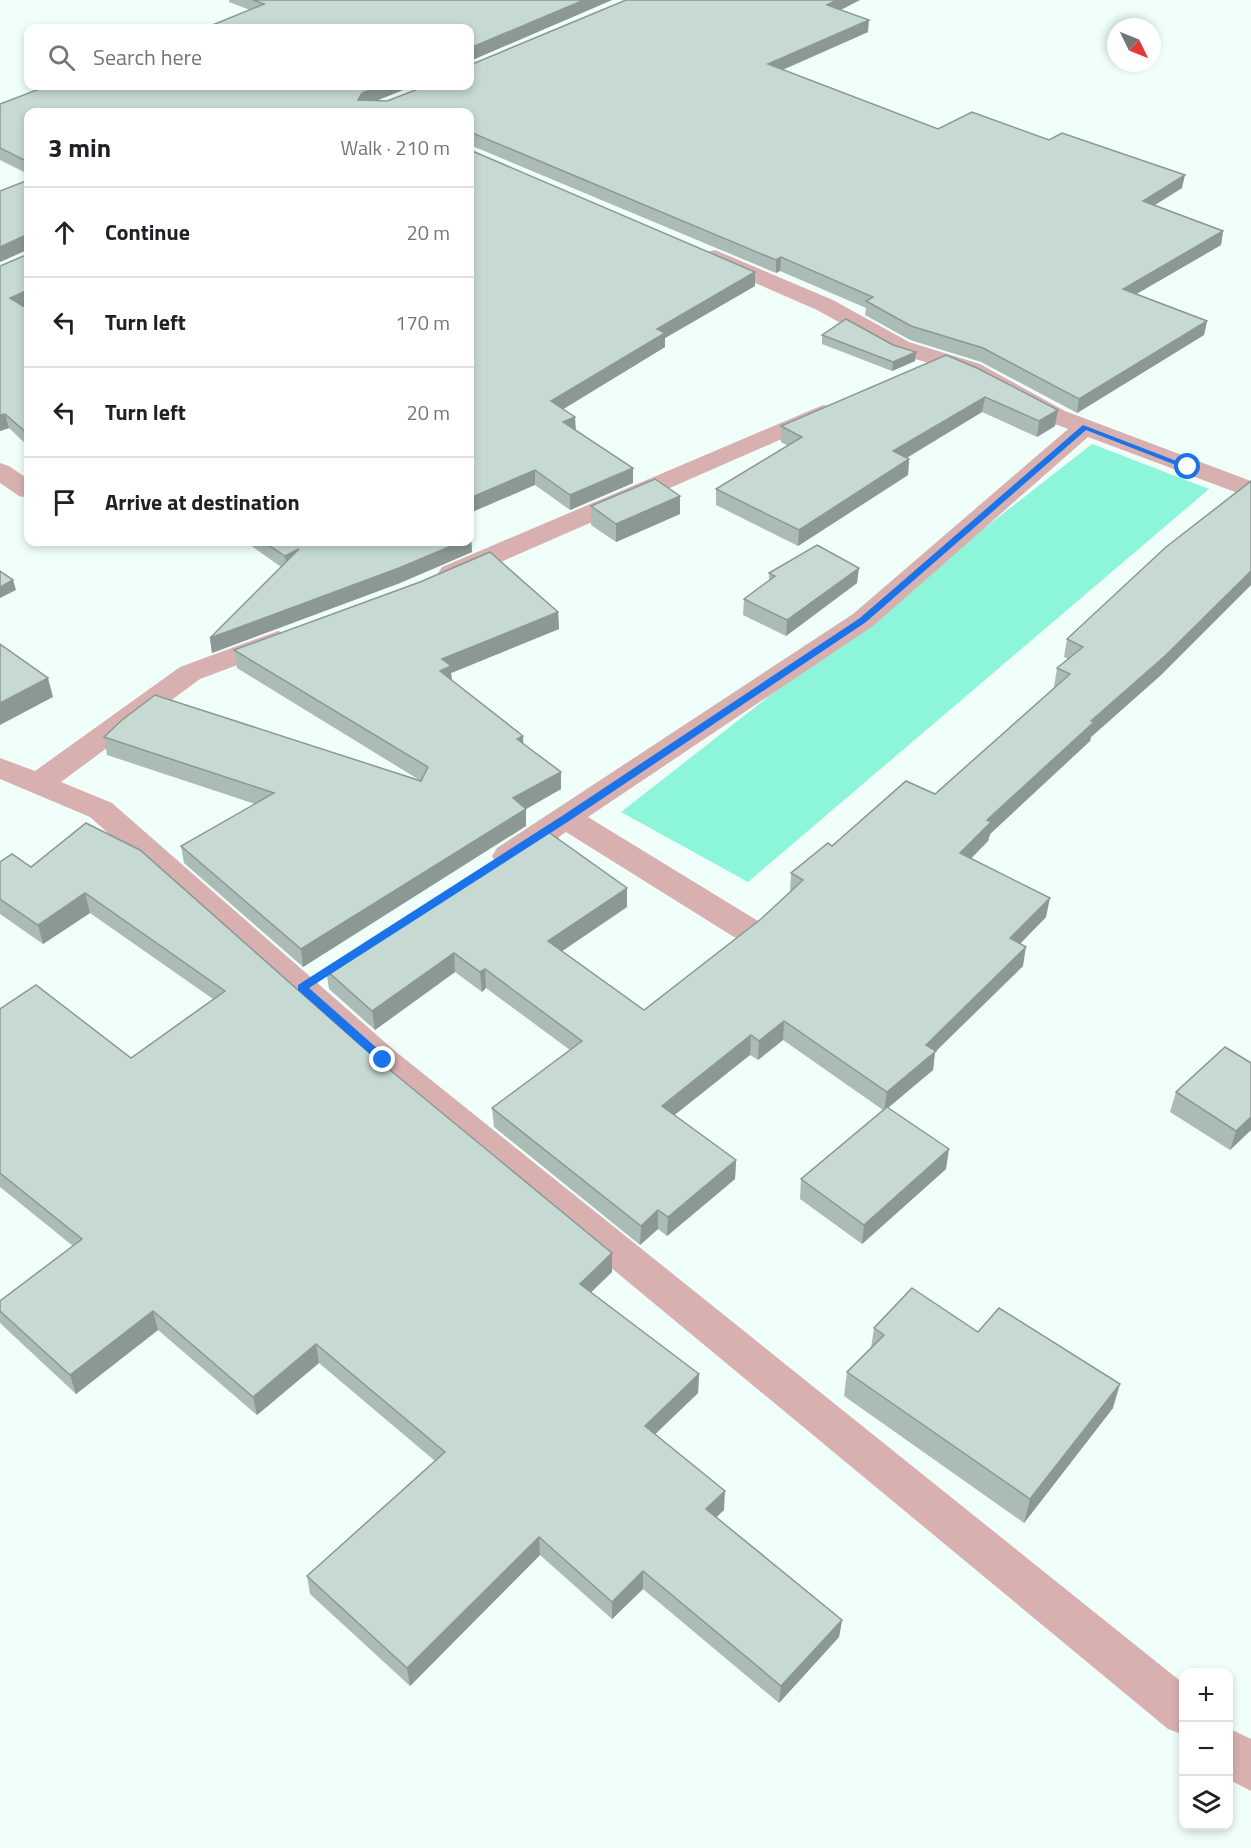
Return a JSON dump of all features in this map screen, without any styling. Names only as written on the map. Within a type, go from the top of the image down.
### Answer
[{"type":"street","points":[[696,250],[825,304],[902,347],[972,369],[1056,416],[1251,490]]},
{"type":"street","points":[[911,374],[944,360]]},
{"type":"street","points":[[432,582],[846,402]]},
{"type":"street","points":[[489,868],[863,620],[1085,427]]},
{"type":"street","points":[[0,471],[24,487]]},
{"type":"street","points":[[38,784],[190,673],[300,632]]},
{"type":"street","points":[[0,768],[101,810],[312,981],[383,1060],[1179,1709]]},
{"type":"street","points":[[566,818],[746,929]]},
{"type":"street","points":[[1233,1754],[1251,1768]]},
{"type":"shaded area","points":[[1092,444],[1209,489],[748,882],[621,812]]},
{"type":"building","points":[[253,0],[584,0],[474,46],[474,24],[215,24],[264,4]]},
{"type":"building","points":[[626,0],[837,0],[827,5],[869,20],[768,64],[938,129],[972,112],[1049,140],[1062,133],[1185,175],[1143,201],[1223,231],[1123,289],[1207,321],[1079,399],[983,348],[911,326],[866,301],[873,297],[781,257],[776,260],[474,134],[474,108],[24,108],[24,160],[0,148],[0,104],[37,90],[370,90],[362,93],[358,100],[387,101],[416,90],[474,90],[474,63]]},
{"type":"building","points":[[474,152],[755,272],[657,329],[665,333],[551,401],[575,417],[563,422],[633,468],[570,495],[535,470],[474,496]]},
{"type":"building","points":[[24,182],[24,236],[0,247],[0,191]]},
{"type":"building","points":[[24,256],[24,292],[10,298],[24,307],[24,431],[5,414],[0,415],[0,266]]},
{"type":"building","points":[[846,319],[893,345],[916,352],[893,362],[822,335]]},
{"type":"building","points":[[946,355],[977,368],[1058,410],[1039,421],[985,397],[893,451],[909,459],[799,530],[716,489],[802,437],[781,426]]},
{"type":"building","points":[[655,479],[680,496],[616,524],[591,506]]},
{"type":"building","points":[[1251,481],[1251,571],[1165,656],[1091,721],[1094,722],[987,820],[991,822],[960,853],[1050,898],[1010,938],[1026,947],[926,1045],[936,1051],[887,1092],[784,1021],[759,1041],[751,1035],[662,1106],[736,1160],[668,1217],[658,1210],[641,1226],[492,1108],[582,1041],[485,969],[480,972],[454,953],[372,1011],[326,970],[544,829],[627,888],[548,941],[644,1010],[761,919],[803,880],[791,873],[828,843],[832,846],[906,781],[935,794],[1070,674],[1057,668],[1083,647],[1067,639],[1166,547]]},
{"type":"building","points":[[817,545],[859,568],[787,620],[744,599],[775,576],[769,573]]},
{"type":"building","points":[[270,546],[451,546],[399,568],[210,638],[299,549],[285,556]]},
{"type":"building","points":[[490,552],[558,612],[442,659],[451,666],[440,671],[523,736],[517,739],[561,772],[513,798],[526,809],[301,949],[181,846],[274,793],[104,737],[155,695],[421,781],[428,767],[234,650],[420,582]]},
{"type":"building","points":[[0,571],[13,580],[0,587]]},
{"type":"building","points":[[0,644],[48,678],[0,703]]},
{"type":"building","points":[[86,823],[140,850],[367,1051],[612,1253],[580,1284],[699,1374],[645,1426],[725,1491],[706,1509],[842,1620],[781,1686],[643,1571],[612,1602],[539,1537],[407,1668],[307,1576],[445,1452],[316,1344],[253,1397],[153,1311],[70,1375],[0,1311],[0,1301],[82,1239],[0,1173],[0,1009],[36,985],[131,1058],[225,991],[85,893],[38,925],[0,899],[0,862],[12,854],[31,867]]},
{"type":"building","points":[[1225,1047],[1251,1063],[1251,1117],[1236,1131],[1176,1092]]},
{"type":"building","points":[[887,1107],[949,1149],[864,1225],[801,1179]]},
{"type":"building","points":[[912,1288],[978,1332],[999,1308],[1120,1384],[1030,1499],[847,1372],[884,1335],[874,1328]]},
{"type":"route","points":[[383,1060],[302,987],[519,849],[863,620],[1085,427],[1188,467]]}]
